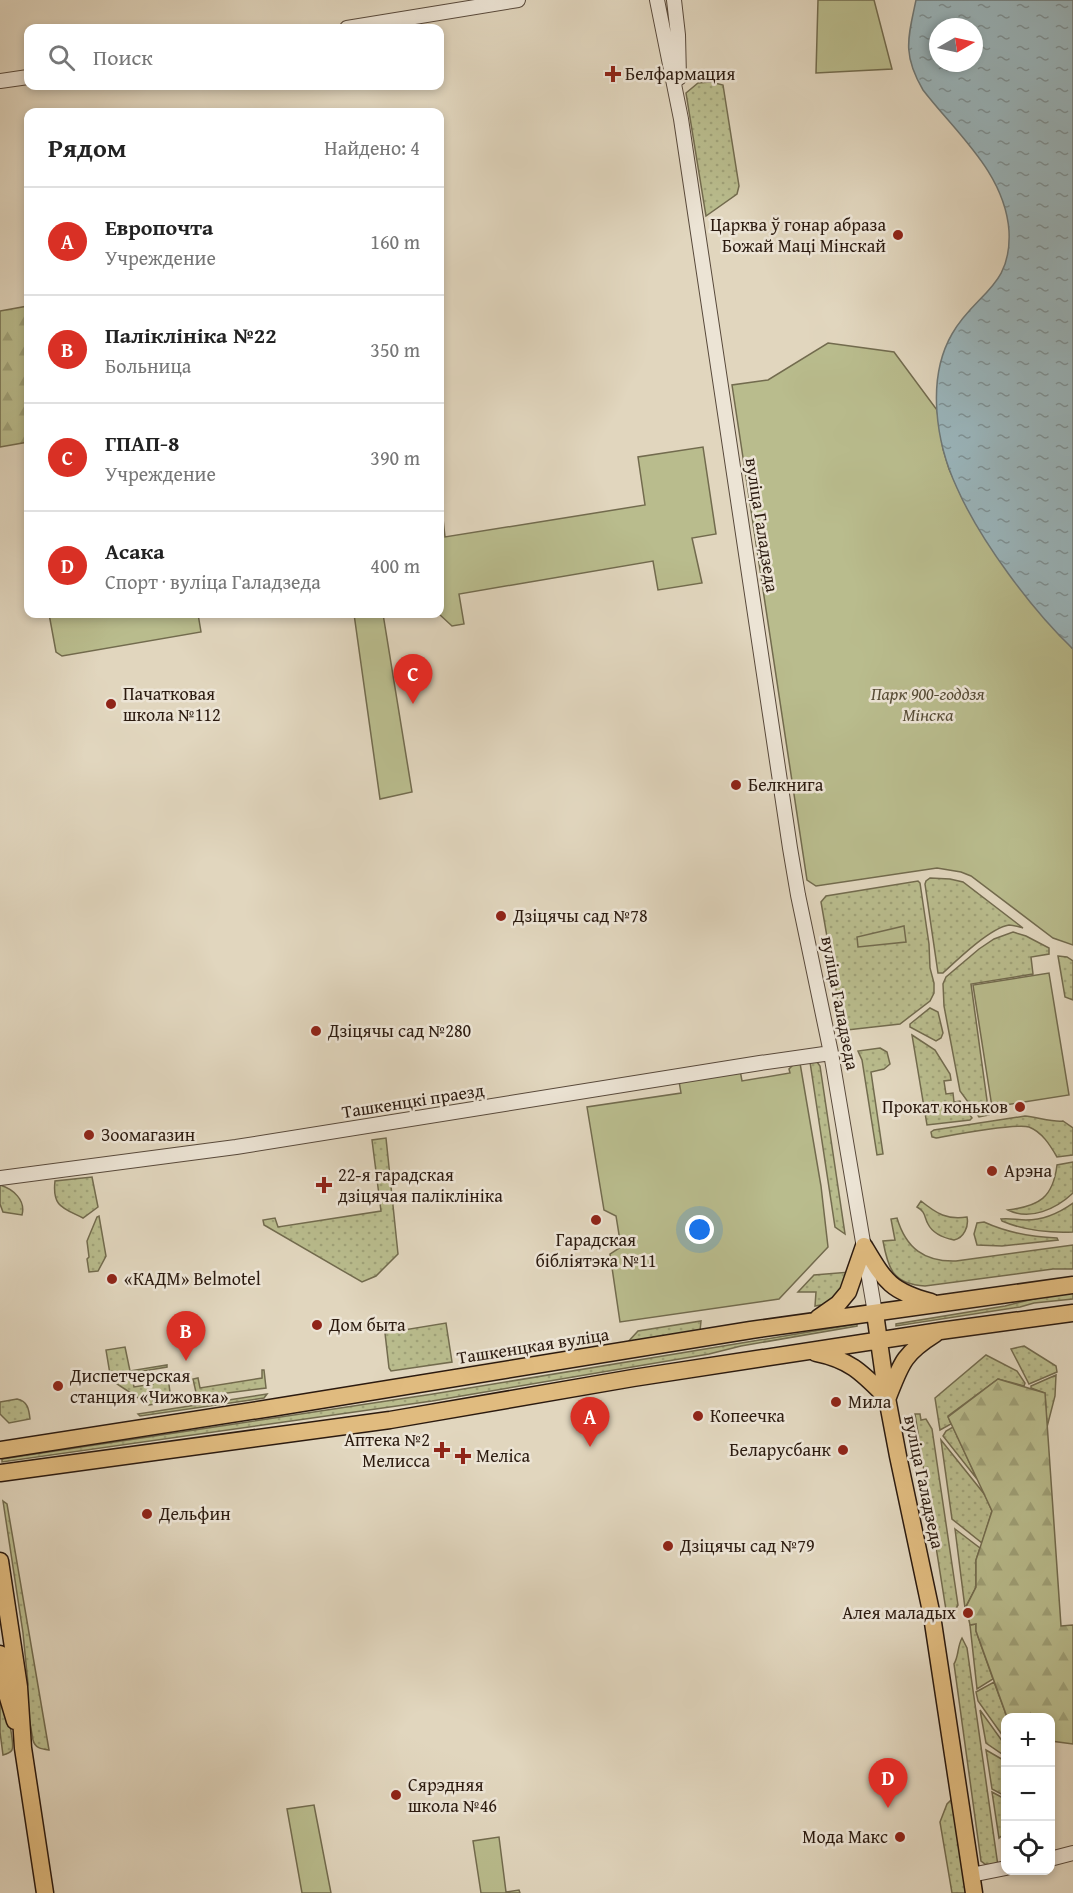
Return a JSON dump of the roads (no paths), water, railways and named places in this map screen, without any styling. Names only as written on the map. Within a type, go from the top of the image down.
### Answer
[{"type":"main road","points":[[864,1246],[883,1278],[896,1290],[910,1297],[938,1304]]},
{"type":"main road","points":[[815,1321],[838,1304],[848,1292],[864,1246]]},
{"type":"main road","name":"Ташкенцкая вуліца","points":[[0,1450],[815,1321],[1073,1285]]},
{"type":"main road","name":"вуліца Галадзеда","points":[[875,1312],[887,1398],[932,1616],[974,1893]]},
{"type":"main road","points":[[0,1473],[390,1420],[622,1380],[1073,1313]]},
{"type":"main road","points":[[807,1352],[845,1362],[864,1375],[887,1398],[908,1354],[940,1331]]},
{"type":"main road","points":[[0,1561],[20,1687],[23,1748],[45,1893]]},
{"type":"main road","points":[[0,1654],[6,1691],[23,1748]]},
{"type":"street","points":[[371,24],[518,0]]},
{"type":"street","name":"вуліца Галадзеда","points":[[657,0],[681,119],[790,848],[831,1053],[875,1312]]},
{"type":"street","name":"вуліца Галадзеда","points":[[674,0],[678,35],[681,119]]},
{"type":"street","points":[[0,81],[24,78]]},
{"type":"street","name":"Ташкенцкі праезд","points":[[0,1178],[236,1147],[831,1053]]},
{"type":"street","points":[[1055,1858],[1073,1853]]},
{"type":"street","points":[[971,1875],[1001,1869]]},
{"type":"water","points":[[916,0],[1073,0],[1073,649],[1040,614],[993,551],[957,488],[944,451],[939,431],[937,391],[944,352],[961,320],[998,278],[1005,265],[1009,231],[1006,210],[989,172],[964,138],[923,90],[916,77],[909,56],[909,36]]},
{"type":"place","name":"Белфармация","points":[[613,74]]},
{"type":"place","name":"Царква ў гонар абраза Божай Маці Мінскай","points":[[898,235]]},
{"type":"place","name":"Пачатковая школа №112","points":[[111,704]]},
{"type":"place","name":"ГПАП-8","points":[[413,704]]},
{"type":"place","name":"Белкнига","points":[[736,785]]},
{"type":"place","name":"Дзіцячы сад №78","points":[[501,916]]},
{"type":"place","name":"Дзіцячы сад №280","points":[[316,1031]]},
{"type":"place","name":"Прокат коньков","points":[[1020,1107]]},
{"type":"place","name":"Зоомагазин","points":[[89,1135]]},
{"type":"place","name":"Арэна","points":[[992,1171]]},
{"type":"place","name":"22-я гарадская дзіцячая паліклініка","points":[[324,1185]]},
{"type":"place","name":"Гарадская бібліятэка №11","points":[[596,1220]]},
{"type":"place","name":"«КАДМ» Belmotel","points":[[112,1279]]},
{"type":"place","name":"Дом быта","points":[[317,1325]]},
{"type":"place","name":"Паліклініка №22","points":[[186,1361]]},
{"type":"place","name":"Диспетчерская станция «Чижовка»","points":[[58,1386]]},
{"type":"place","name":"Мила","points":[[836,1402]]},
{"type":"place","name":"Копеечка","points":[[698,1416]]},
{"type":"place","name":"Европочта","points":[[590,1447]]},
{"type":"place","name":"Аптека №2 Мелисса","points":[[442,1450]]},
{"type":"place","name":"Беларусбанк","points":[[843,1450]]},
{"type":"place","name":"Меліса","points":[[463,1456]]},
{"type":"place","name":"Дельфин","points":[[147,1514]]},
{"type":"place","name":"Дзіцячы сад №79","points":[[668,1546]]},
{"type":"place","name":"Алея маладых","points":[[968,1613]]},
{"type":"place","name":"Сярэдняя школа №46","points":[[396,1795]]},
{"type":"place","name":"Асака","points":[[888,1808]]},
{"type":"place","name":"Мода Макс","points":[[900,1837]]},
{"type":"park label","name":"Парк 900-годдзя Мінска","points":[[928,704]]}]
